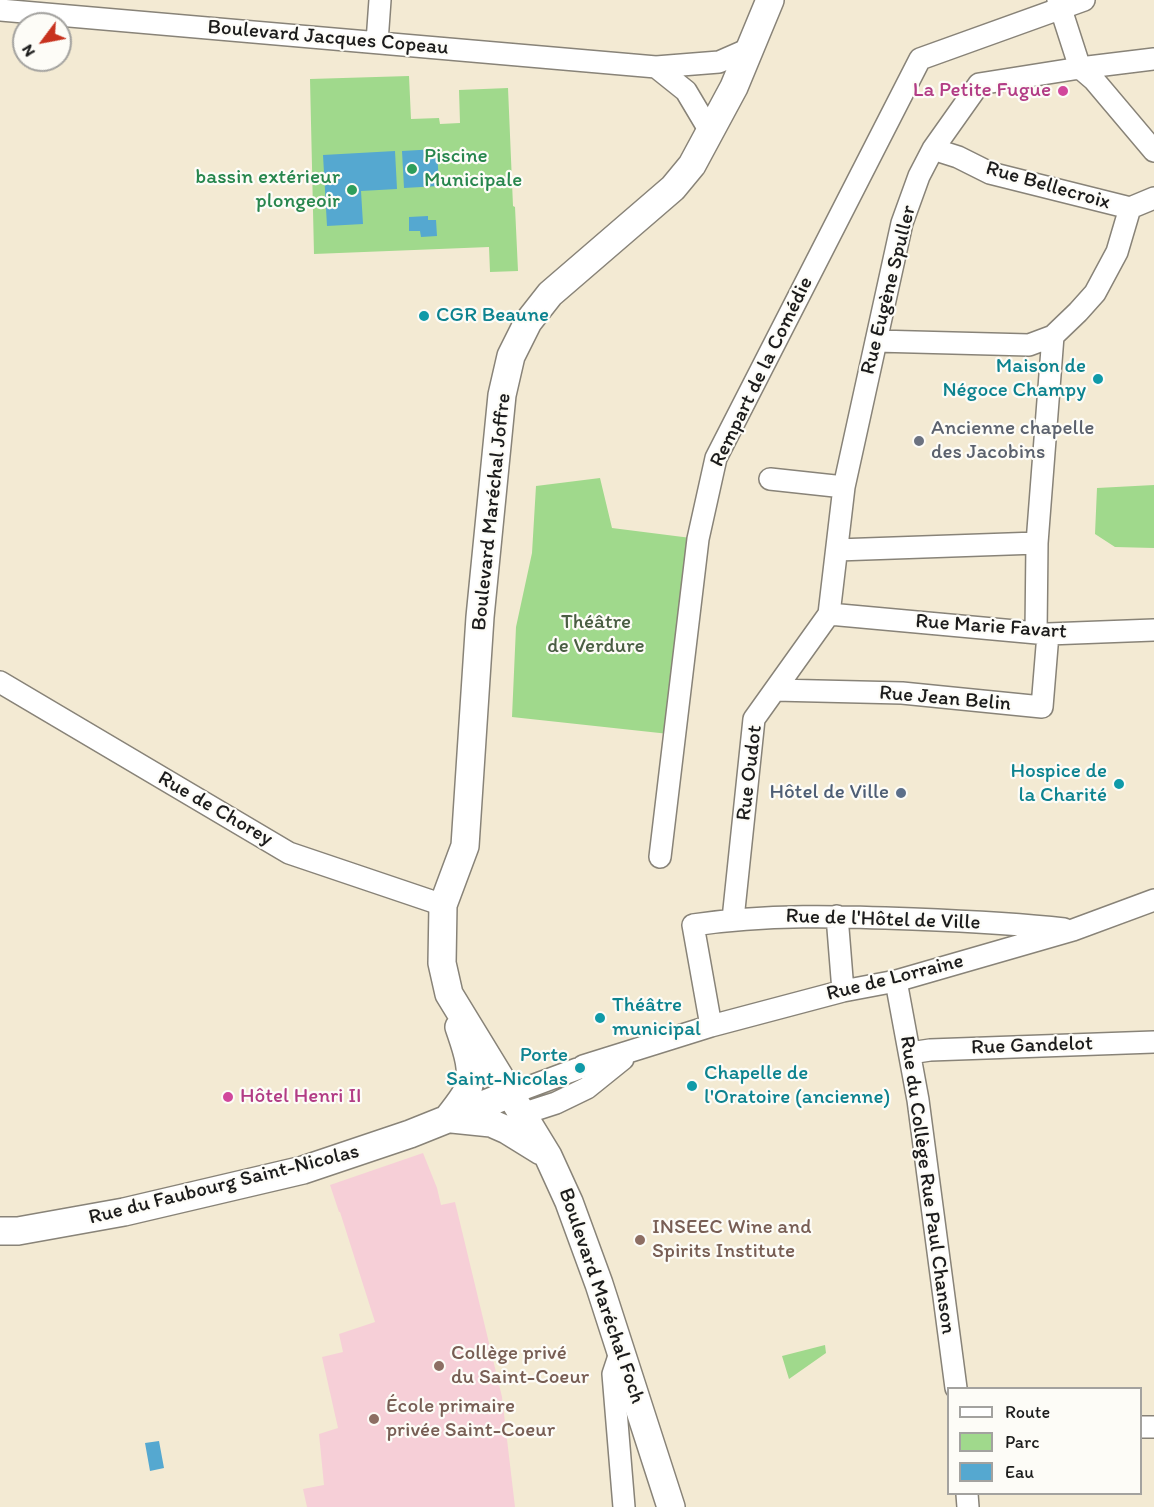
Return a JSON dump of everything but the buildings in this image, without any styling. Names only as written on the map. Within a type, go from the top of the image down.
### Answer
[{"type":"main road","name":"Boulevard Maréchal Joffre","points":[[516,1104],[449,994],[442,963],[443,905],[465,846],[480,617],[502,395],[511,356],[528,322],[550,294],[673,188],[692,165],[711,134],[752,48],[770,0]]},
{"type":"main road","points":[[449,994],[466,1050],[470,1080],[467,1090],[448,1119],[491,1123],[527,1141],[548,1156]]},
{"type":"main road","points":[[491,1123],[516,1104]]},
{"type":"main road","name":"Rue du Faubourg Saint-Nicolas","points":[[0,1231],[46,1226],[124,1212],[303,1170],[364,1151],[448,1119],[516,1104]]},
{"type":"main road","name":"Boulevard Maréchal Foch","points":[[516,1104],[548,1156],[569,1202],[621,1350],[671,1507]]},
{"type":"street","points":[[377,42],[380,0]]},
{"type":"street","name":"Rempart de la Comédie","points":[[660,857],[698,539],[716,459],[920,59],[1060,4],[1084,0]]},
{"type":"street","points":[[1060,4],[1080,68],[1094,80],[1154,151]]},
{"type":"street","name":"Boulevard Jacques Copeau","points":[[0,10],[656,67],[719,62],[752,48]]},
{"type":"street","name":"Rue Eugène Spuller","points":[[829,614],[844,487],[902,223],[919,176],[933,149],[979,84],[1154,59]]},
{"type":"street","points":[[656,67],[686,91],[711,134]]},
{"type":"street","name":"Rue Bellecroix","points":[[933,149],[958,157],[990,173],[1130,208]]},
{"type":"street","points":[[876,341],[1029,345],[1053,336],[1095,293],[1117,252],[1130,208],[1154,198]]},
{"type":"street","points":[[1042,633],[1037,543],[1053,336]]},
{"type":"street","points":[[770,479],[844,487]]},
{"type":"street","points":[[837,550],[1037,543]]},
{"type":"street","name":"Rue Marie Favart","points":[[829,614],[1042,633],[1154,630]]},
{"type":"street","name":"Rue Oudot","points":[[733,919],[754,719],[829,614]]},
{"type":"street","name":"Rue Jean Belin","points":[[775,690],[902,693],[1042,707],[1042,633]]},
{"type":"street","name":"Rue de Chorey","points":[[0,682],[289,853],[443,905]]},
{"type":"street","name":"Rue de Lorraine","points":[[516,1104],[580,1068],[711,1026],[843,991],[896,981],[1073,930],[1154,900]]},
{"type":"street","name":"Rue de l'Hôtel de Ville","points":[[711,1026],[693,925],[733,919],[800,915],[1022,924],[1073,930]]},
{"type":"street","points":[[837,916],[843,991]]},
{"type":"street","name":"Rue du Collège Rue Paul Chanson","points":[[896,981],[929,1175],[956,1387]]},
{"type":"street","name":"Rue Gandelot","points":[[910,1053],[930,1050],[1154,1042]]},
{"type":"street","name":"Rue de Lorraine","points":[[516,1104],[556,1103],[587,1088],[634,1051]]},
{"type":"street","points":[[621,1350],[613,1374],[624,1507]]},
{"type":"shaded area","points":[[423,1153],[441,1205],[455,1202],[502,1397],[515,1507],[307,1507],[303,1489],[324,1485],[319,1434],[338,1428],[322,1357],[343,1352],[339,1334],[375,1322],[330,1185]]},
{"type":"green space","name":"Piscine Municipale","points":[[409,76],[411,119],[439,118],[440,124],[460,123],[459,90],[508,88],[518,271],[490,272],[489,247],[314,254],[310,79]]},
{"type":"green space","name":"Théâtre de Verdure","points":[[600,478],[612,528],[691,538],[669,734],[512,717],[516,627],[532,553],[536,486]]},
{"type":"green space","points":[[1154,485],[1154,548],[1115,547],[1095,534],[1097,488]]},
{"type":"green space","points":[[825,1345],[826,1353],[789,1379],[782,1356]]},
{"type":"water","points":[[437,149],[439,186],[404,188],[402,151]]},
{"type":"water","name":"bassin extérieur plongeoir","points":[[395,151],[397,189],[361,191],[363,224],[327,226],[323,155]]},
{"type":"water","points":[[428,216],[428,220],[436,220],[437,236],[421,237],[420,231],[409,231],[409,217]]},
{"type":"water","points":[[159,1441],[164,1468],[150,1471],[145,1443]]},
{"type":"place","name":"La Petite Fugue","points":[[1063,91]]},
{"type":"place","name":"Piscine Municipale","points":[[412,169]]},
{"type":"place","name":"bassin extérieur plongeoir","points":[[352,190]]},
{"type":"place","name":"CGR Beaune","points":[[424,316]]},
{"type":"place","name":"Maison de Négoce Champy","points":[[1098,379]]},
{"type":"place","name":"Ancienne chapelle des Jacobins","points":[[919,441]]},
{"type":"place","name":"Hospice de la Charité","points":[[1119,784]]},
{"type":"place","name":"Hôtel de Ville","points":[[901,793]]},
{"type":"place","name":"Théâtre municipal","points":[[600,1018]]},
{"type":"place","name":"Porte Saint-Nicolas","points":[[580,1068]]},
{"type":"place","name":"Chapelle de l'Oratoire (ancienne)","points":[[692,1086]]},
{"type":"place","name":"Hôtel Henri II","points":[[228,1097]]},
{"type":"place","name":"INSEEC Wine and Spirits Institute","points":[[640,1240]]},
{"type":"place","name":"Collège privé du Saint-Coeur","points":[[439,1366]]},
{"type":"place","name":"École primaire privée Saint-Coeur","points":[[374,1419]]}]
